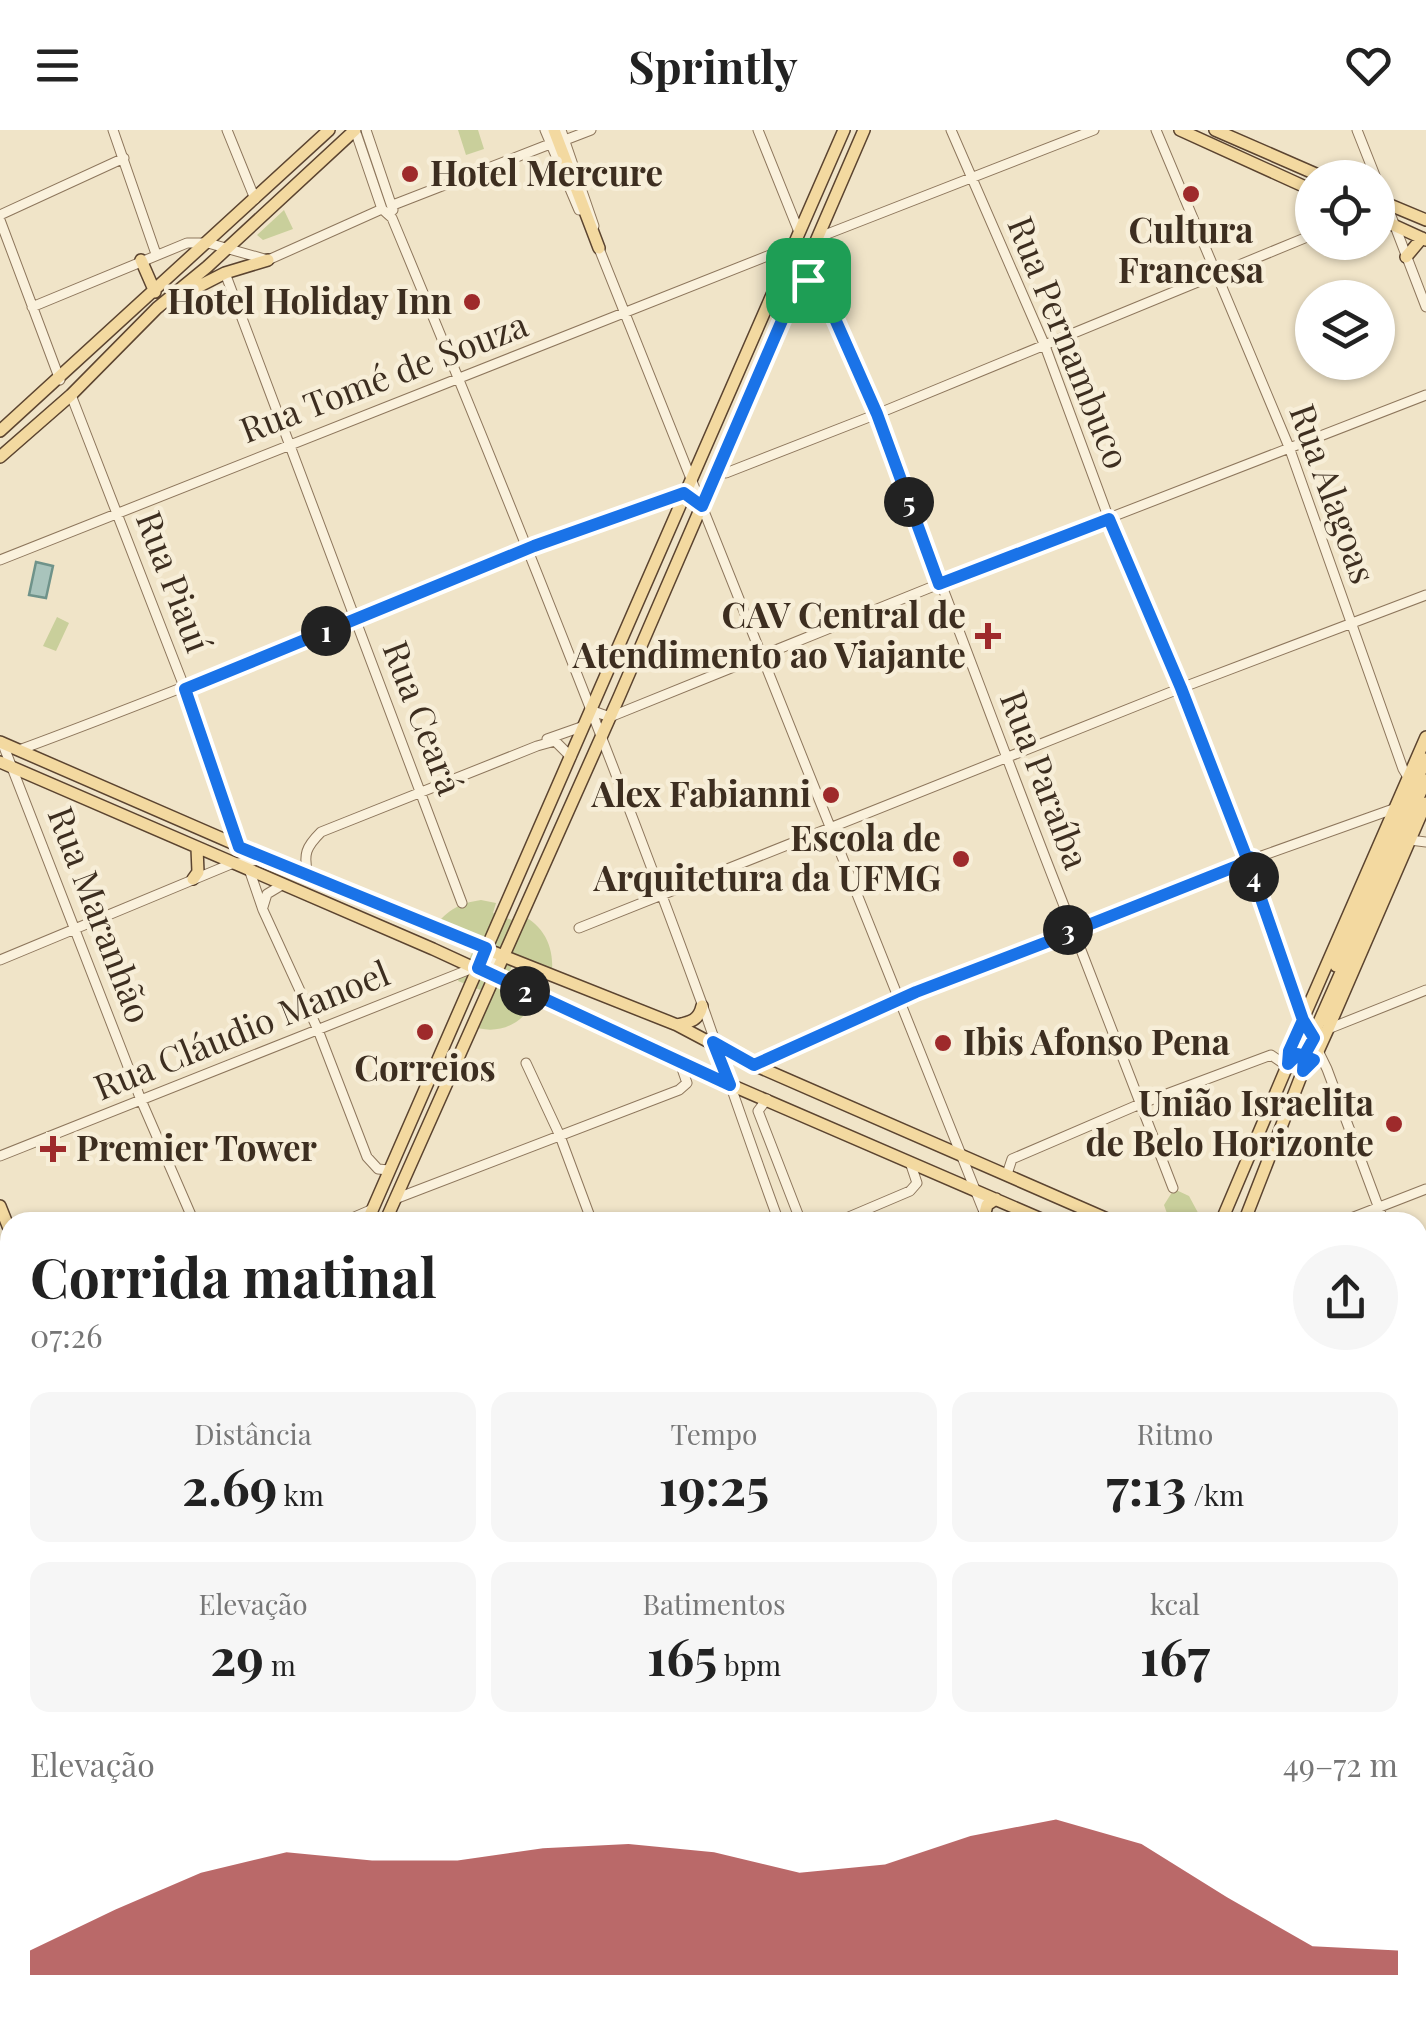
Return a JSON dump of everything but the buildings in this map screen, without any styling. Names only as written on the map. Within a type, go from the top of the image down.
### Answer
[{"type":"main road","points":[[0,431],[329,130]]},
{"type":"main road","points":[[0,457],[72,395],[157,308],[355,130]]},
{"type":"main road","points":[[372,1210],[844,130]]},
{"type":"main road","points":[[394,1210],[864,130]]},
{"type":"main road","points":[[1180,130],[1295,182]]},
{"type":"main road","points":[[1215,130],[1295,165]]},
{"type":"main road","points":[[560,133],[599,248]]},
{"type":"main road","points":[[1395,207],[1426,220]]},
{"type":"main road","points":[[1395,224],[1424,239],[1406,258]]},
{"type":"main road","points":[[141,260],[154,292]]},
{"type":"main road","points":[[157,308],[268,260]]},
{"type":"main road","points":[[682,458],[690,464],[698,461]]},
{"type":"main road","points":[[1306,1050],[1328,1029],[1410,840],[1426,737]]},
{"type":"main road","points":[[1,741],[239,847],[677,1025],[754,1065],[1092,1212]]},
{"type":"main road","points":[[1226,1212],[1306,1050],[1426,759]]},
{"type":"main road","points":[[5,764],[478,968],[680,1063],[1026,1212]]},
{"type":"main road","points":[[1248,1212],[1303,1071],[1306,1050],[1396,808],[1416,790]]},
{"type":"main road","points":[[193,879],[198,872],[197,848]]},
{"type":"main road","points":[[677,1025],[693,1021],[702,1006]]},
{"type":"main road","points":[[986,1212],[986,1205],[996,1198]]},
{"type":"street","points":[[114,130],[156,254]]},
{"type":"street","points":[[228,130],[255,199]]},
{"type":"street","points":[[355,130],[460,379],[601,738],[776,1212]]},
{"type":"street","points":[[366,130],[388,207]]},
{"type":"street","points":[[545,130],[599,248],[984,1212]]},
{"type":"street","points":[[560,133],[591,130]]},
{"type":"street","points":[[758,130],[799,232]]},
{"type":"street","name":"Rua Pernambuco","points":[[951,130],[1045,346],[1109,519],[1181,688],[1248,861],[1306,1050],[1380,1212]]},
{"type":"street","points":[[816,238],[1094,130]]},
{"type":"street","name":"Rua Alagoas","points":[[1156,130],[1289,446],[1349,622],[1416,790],[1426,831]]},
{"type":"street","points":[[1358,130],[1369,160]]},
{"type":"street","points":[[32,306],[186,243],[208,243],[268,260],[388,207],[550,144]]},
{"type":"street","points":[[60,380],[0,218],[124,158]]},
{"type":"street","points":[[828,212],[845,227]]},
{"type":"street","points":[[1395,227],[1426,307]]},
{"type":"street","points":[[718,466],[726,472],[877,414],[1295,242]]},
{"type":"street","name":"Rua Tomé de Souza","points":[[0,560],[770,255],[787,260]]},
{"type":"street","name":"Rua Ceará","points":[[227,279],[462,903]]},
{"type":"street","name":"Rua Paraíba","points":[[799,281],[820,285],[877,414],[1005,758],[1174,1188]]},
{"type":"street","name":"Rua Piauí","points":[[72,395],[185,689],[239,847]]},
{"type":"street","points":[[590,710],[610,717],[1426,395]]},
{"type":"street","points":[[19,750],[185,689],[527,549],[684,493],[702,506]]},
{"type":"street","points":[[578,928],[1426,594]]},
{"type":"street","points":[[537,746],[584,726]]},
{"type":"street","name":"Rua Maranhão","points":[[1,741],[5,764],[20,791],[141,1100],[190,1212]]},
{"type":"street","points":[[308,874],[304,857],[307,846],[321,832],[537,746],[555,741],[570,756]]},
{"type":"street","points":[[754,1065],[900,1003],[916,992],[1248,861],[1396,808]]},
{"type":"street","points":[[1410,840],[1426,842]]},
{"type":"street","points":[[0,960],[231,864],[270,859]]},
{"type":"street","points":[[250,872],[262,910],[318,1030],[366,1157],[378,1169],[389,1170]]},
{"type":"street","points":[[262,910],[263,899],[282,885]]},
{"type":"street","name":"Rua Cláudio Manoel","points":[[0,1156],[504,956]]},
{"type":"street","points":[[1328,1029],[1426,990]]},
{"type":"street","points":[[1337,1009],[1349,1020]]},
{"type":"street","points":[[1007,1174],[1012,1159],[1140,1104],[1270,1055],[1306,1050]]},
{"type":"street","points":[[526,1063],[560,1136],[588,1212]]},
{"type":"street","points":[[394,1210],[560,1136],[679,1090],[687,1083],[680,1063]]},
{"type":"street","points":[[767,1099],[758,1111],[798,1212]]},
{"type":"street","points":[[745,1130],[762,1124]]},
{"type":"street","points":[[861,1212],[910,1191],[916,1183],[910,1162]]},
{"type":"street","points":[[1364,1212],[1426,1189]]},
{"type":"street","points":[[367,1212],[372,1210]]},
{"type":"green space","points":[[458,130],[478,130],[484,149],[466,155]]},
{"type":"green space","points":[[284,210],[293,229],[263,240],[257,235]]},
{"type":"green space","points":[[57,617],[69,623],[56,651],[43,646]]},
{"type":"green space","points":[[481,900],[496,903],[493,913],[512,920],[516,912],[533,922],[548,943],[552,961],[552,971],[513,964],[501,989],[533,1003],[514,1023],[488,1030],[469,1025],[483,991],[458,981],[474,949],[433,931],[452,910]]},
{"type":"green space","points":[[1174,1189],[1189,1196],[1198,1212],[1166,1212],[1164,1205]]},
{"type":"water","points":[[36,562],[53,566],[46,598],[29,595]]},
{"type":"place","name":"Hotel Mercure","points":[[410,174]]},
{"type":"place","name":"Cultura Francesa","points":[[1191,194]]},
{"type":"place","name":"Hotel Holiday Inn","points":[[472,302]]},
{"type":"place","name":"CAV Central de Atendimento ao Viajante","points":[[988,636]]},
{"type":"place","name":"Alex Fabianni","points":[[831,795]]},
{"type":"place","name":"Escola de Arquitetura da UFMG","points":[[961,859]]},
{"type":"place","name":"Correios","points":[[425,1032]]},
{"type":"place","name":"Ibis Afonso Pena","points":[[943,1043]]},
{"type":"place","name":"União Israelita de Belo Horizonte","points":[[1394,1124]]},
{"type":"place","name":"Premier Tower","points":[[53,1149]]},
{"type":"route","points":[[808,280],[799,281],[702,506],[684,493],[534,546],[185,689],[239,847],[486,948],[478,968],[730,1085],[713,1042],[754,1065],[916,992],[1068,934],[1070,927],[1078,929],[1242,864],[1250,867],[1303,1020],[1314,1038],[1304,1056],[1303,1071],[1314,1060],[1304,1056],[1300,1054],[1298,1054],[1288,1064],[1289,1051],[1303,1020],[1277,944],[1250,867],[1253,858],[1246,856],[1181,688],[1109,519],[939,584],[877,414],[820,285],[808,280]]}]
